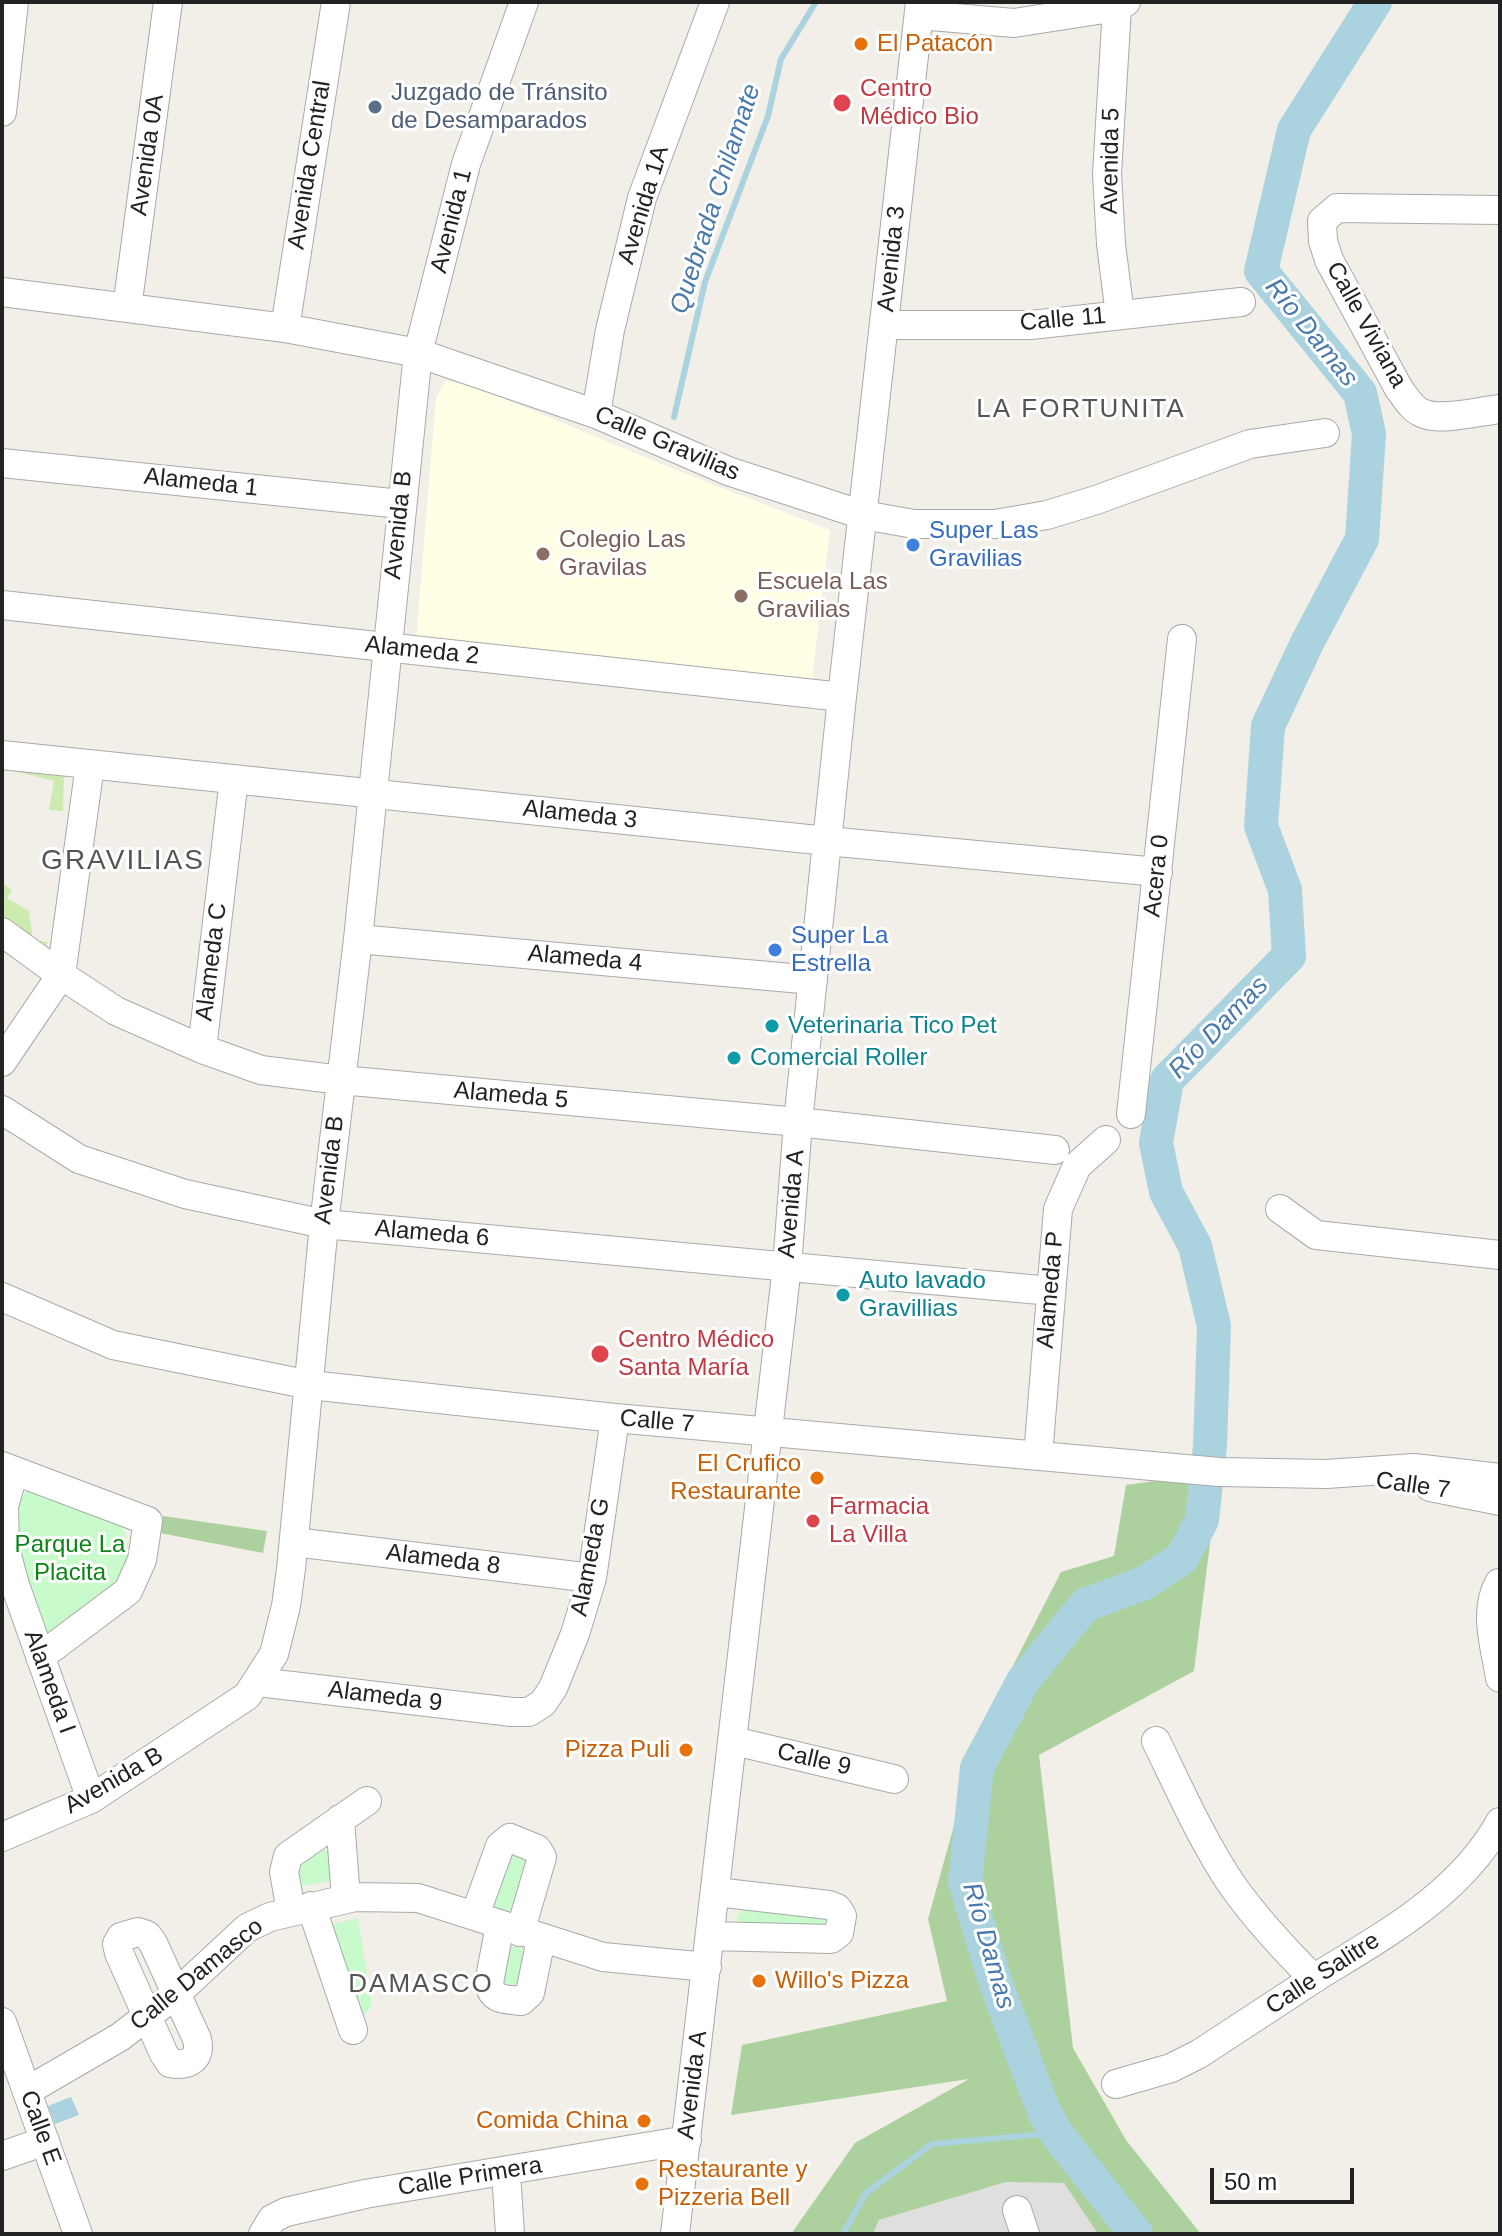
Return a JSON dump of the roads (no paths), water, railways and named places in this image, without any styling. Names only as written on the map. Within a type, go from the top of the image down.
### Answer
[{"type":"street","points":[[2,112],[14,2]]},
{"type":"street","name":"Avenida 0A","points":[[127,308],[168,2]]},
{"type":"street","name":"Avenida Central","points":[[285,328],[336,2]]},
{"type":"street","name":"Avenida 1","points":[[418,353],[466,164],[524,2]]},
{"type":"street","name":"Avenida 1A","points":[[596,414],[610,330],[642,198],[715,2]]},
{"type":"street","points":[[919,8],[1014,23],[1121,4]]},
{"type":"street","name":"Avenida 5","points":[[1120,315],[1111,244],[1107,174],[1121,4]]},
{"type":"street","name":"Avenida 3","points":[[863,515],[919,8]]},
{"type":"street","name":"Calle Viviana","points":[[1500,210],[1337,208],[1322,221],[1323,241],[1329,260],[1399,389],[1411,405],[1422,414],[1440,417],[1500,409]]},
{"type":"street","name":"Calle Gravilias","points":[[2,292],[285,328],[418,353],[596,414],[728,471],[863,515],[914,524],[995,524],[1047,515],[1250,444],[1325,433]]},
{"type":"street","name":"Calle 11","points":[[885,325],[1031,325],[1241,302]]},
{"type":"street","name":"Avenida B","points":[[2,1837],[91,1799],[247,1696],[274,1654],[286,1606],[294,1542],[324,1224],[358,939],[418,353]]},
{"type":"street","name":"Alameda 1","points":[[2,463],[401,504]]},
{"type":"street","name":"Avenida A","points":[[675,2234],[787,1266],[798,1122],[863,515]]},
{"type":"street","name":"Alameda 2","points":[[2,605],[842,697]]},
{"type":"street","name":"Acera 0","points":[[1131,1114],[1182,639]]},
{"type":"street","name":"Alameda 3","points":[[2,755],[827,841],[1158,872]]},
{"type":"street","points":[[2,1062],[61,975],[90,765]]},
{"type":"street","name":"Alameda C","points":[[202,1049],[234,779]]},
{"type":"street","name":"Alameda 5","points":[[2,932],[116,1011],[202,1049],[261,1070],[1055,1150]]},
{"type":"street","name":"Alameda 4","points":[[358,939],[813,980]]},
{"type":"street","name":"Alameda 6","points":[[2,1110],[79,1159],[185,1194],[324,1224],[787,1266]]},
{"type":"street","name":"Alameda P","points":[[1038,1456],[1058,1209],[1077,1166],[1106,1140]]},
{"type":"street","points":[[1280,1209],[1316,1235],[1500,1255]]},
{"type":"street","points":[[787,1266],[1051,1291]]},
{"type":"street","name":"Calle 7","points":[[2,1297],[113,1345],[310,1385],[767,1433],[1180,1469],[1326,1474],[1414,1468],[1500,1478]]},
{"type":"street","name":"Alameda G","points":[[512,1712],[529,1712],[543,1703],[553,1688],[575,1634],[592,1578],[615,1418]]},
{"type":"street","points":[[8,1468],[148,1521],[142,1560],[128,1591],[40,1657]]},
{"type":"street","name":"Alameda I","points":[[8,1468],[4,1506],[5,1548],[91,1799]]},
{"type":"street","name":"Calle 7","points":[[1326,1474],[1441,1489],[1500,1501]]},
{"type":"street","name":"Alameda 8","points":[[294,1542],[592,1578]]},
{"type":"street","points":[[1500,1576],[1500,1583],[1491,1597],[1490,1614],[1500,1678]]},
{"type":"street","name":"Alameda 9","points":[[258,1682],[512,1712]]},
{"type":"street","name":"Calle 9","points":[[734,1741],[894,1779]]},
{"type":"street","points":[[1156,1741],[1188,1807],[1230,1881],[1281,1945],[1314,1979]]},
{"type":"street","points":[[353,2030],[284,1872],[288,1856],[367,1801]]},
{"type":"street","points":[[340,1819],[346,1899]]},
{"type":"street","name":"Calle Salitre","points":[[1116,2084],[1171,2068],[1199,2054],[1393,1929],[1456,1881],[1488,1843],[1500,1822]]},
{"type":"street","points":[[711,1936],[831,1939],[839,1933],[842,1916],[837,1908],[829,1905],[716,1892]]},
{"type":"street","name":"Calle Damasco","points":[[27,2091],[146,2018],[247,1928],[270,1917],[346,1899],[387,1896],[418,1898],[603,1957],[707,1967]]},
{"type":"street","points":[[138,1932],[147,1935],[176,1994],[199,2048],[194,2061],[186,2064],[170,2063],[146,2018],[119,1953],[117,1944],[121,1937],[138,1932]]},
{"type":"street","name":"Calle E","points":[[2,2022],[78,2234]]},
{"type":"street","name":"Calle Primera","points":[[263,2234],[272,2219],[286,2212],[365,2194],[687,2140]]},
{"type":"street","points":[[2,2156],[45,2141]]},
{"type":"street","points":[[506,2172],[510,2234]]},
{"type":"water","points":[[71,2097],[79,2115],[55,2124],[48,2106]]},
{"type":"waterway","name":"Quebrada Chilamate","points":[[674,417],[705,282],[768,116],[781,59],[816,2]]},
{"type":"waterway","name":"Río Damas","points":[[1136,2234],[1056,2133],[1044,2111],[997,1987],[965,1882],[977,1768],[1023,1681],[1085,1605],[1144,1583],[1182,1558],[1202,1520],[1210,1446],[1214,1326],[1195,1246],[1166,1192],[1156,1143],[1167,1080],[1289,956],[1285,890],[1261,826],[1268,726],[1308,641],[1362,539],[1369,434],[1360,393],[1261,271],[1294,130],[1375,2]]},
{"type":"waterway","points":[[843,2234],[866,2193],[932,2144],[1056,2133]]},
{"type":"place","name":"El Patacón","points":[[861,44]]},
{"type":"place","name":"Centro Médico Bio","points":[[842,103]]},
{"type":"place","name":"Juzgado de Tránsito de Desamparados","points":[[375,107]]},
{"type":"place","name":"Super Las Gravilias","points":[[913,545]]},
{"type":"place","name":"Colegio Las Gravilas","points":[[543,554]]},
{"type":"place","name":"Escuela Las Gravilias","points":[[741,596]]},
{"type":"place","name":"Super La Estrella","points":[[775,950]]},
{"type":"place","name":"Veterinaria Tico Pet","points":[[772,1026]]},
{"type":"place","name":"Comercial Roller","points":[[734,1058]]},
{"type":"place","name":"Auto lavado Gravillias","points":[[843,1295]]},
{"type":"place","name":"Centro Médico Santa María","points":[[600,1354]]},
{"type":"place","name":"El Crufico Restaurante","points":[[817,1478]]},
{"type":"place","name":"Farmacia La Villa","points":[[813,1521]]},
{"type":"place","name":"Pizza Puli","points":[[686,1750]]},
{"type":"place","name":"Willo's Pizza","points":[[759,1981]]},
{"type":"place","name":"Comida China","points":[[644,2121]]},
{"type":"place","name":"Restaurante y Pizzeria Bell","points":[[642,2184]]},
{"type":"district","name":"LA FORTUNITA","points":[[1081,410]]},
{"type":"district","name":"GRAVILIAS","points":[[123,861]]},
{"type":"district","name":"DAMASCO","points":[[421,1985]]},
{"type":"park label","name":"Parque La Placita","points":[[70,1559]]}]
